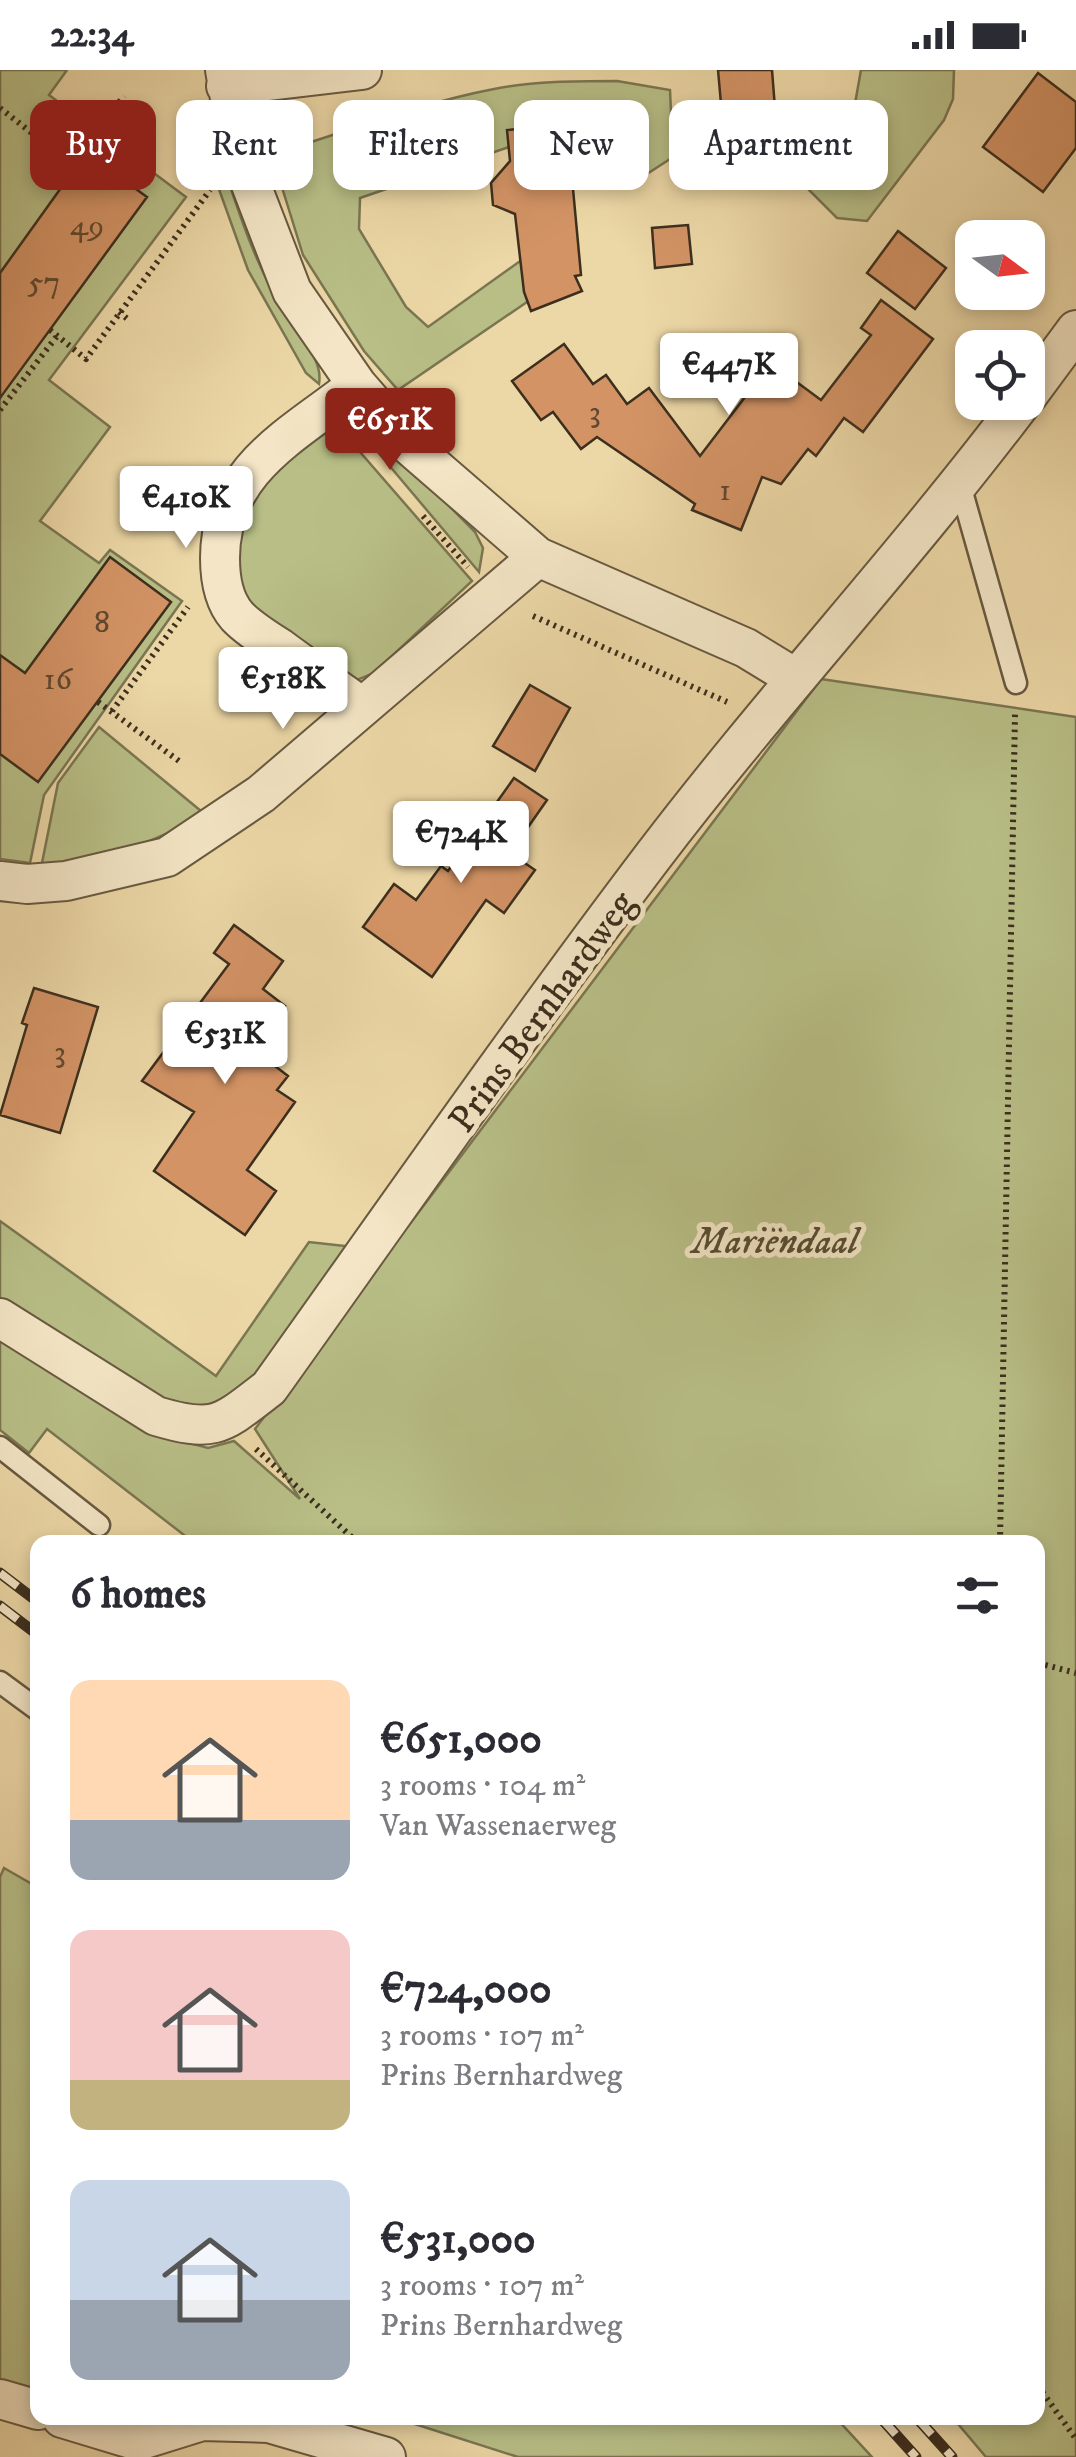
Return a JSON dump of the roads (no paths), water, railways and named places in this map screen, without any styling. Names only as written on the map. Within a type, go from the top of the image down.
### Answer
[{"type":"street","points":[[226,78],[362,70]]},
{"type":"street","points":[[253,190],[292,291],[357,385],[411,446],[538,557],[746,648],[795,678]]},
{"type":"street","points":[[1045,372],[1076,330]]},
{"type":"street","points":[[357,385],[275,433],[226,511],[220,537],[220,564],[223,592],[262,649],[362,706]]},
{"type":"street","name":"Prins Bernhardweg","points":[[0,1318],[156,1416],[202,1427],[226,1420],[269,1388],[654,854],[795,678],[960,485],[1009,420]]},
{"type":"street","points":[[0,881],[66,881],[167,857],[229,804],[325,741],[538,557]]},
{"type":"street","points":[[0,2399],[30,2408]]},
{"type":"street","points":[[79,2425],[136,2449],[193,2425]]},
{"type":"street","points":[[277,2425],[386,2457]]},
{"type":"lane","points":[[960,485],[1016,683]]},
{"type":"lane","points":[[0,1447],[100,1525]]},
{"type":"lane","points":[[0,1682],[30,1704]]},
{"type":"railway","points":[[0,1573],[30,1596]]},
{"type":"railway","points":[[0,1606],[30,1629]]},
{"type":"railway","points":[[887,2425],[916,2457]]},
{"type":"railway","points":[[923,2425],[952,2457]]},
{"type":"park label","name":"Mariëndaal","points":[[775,1240]]}]
